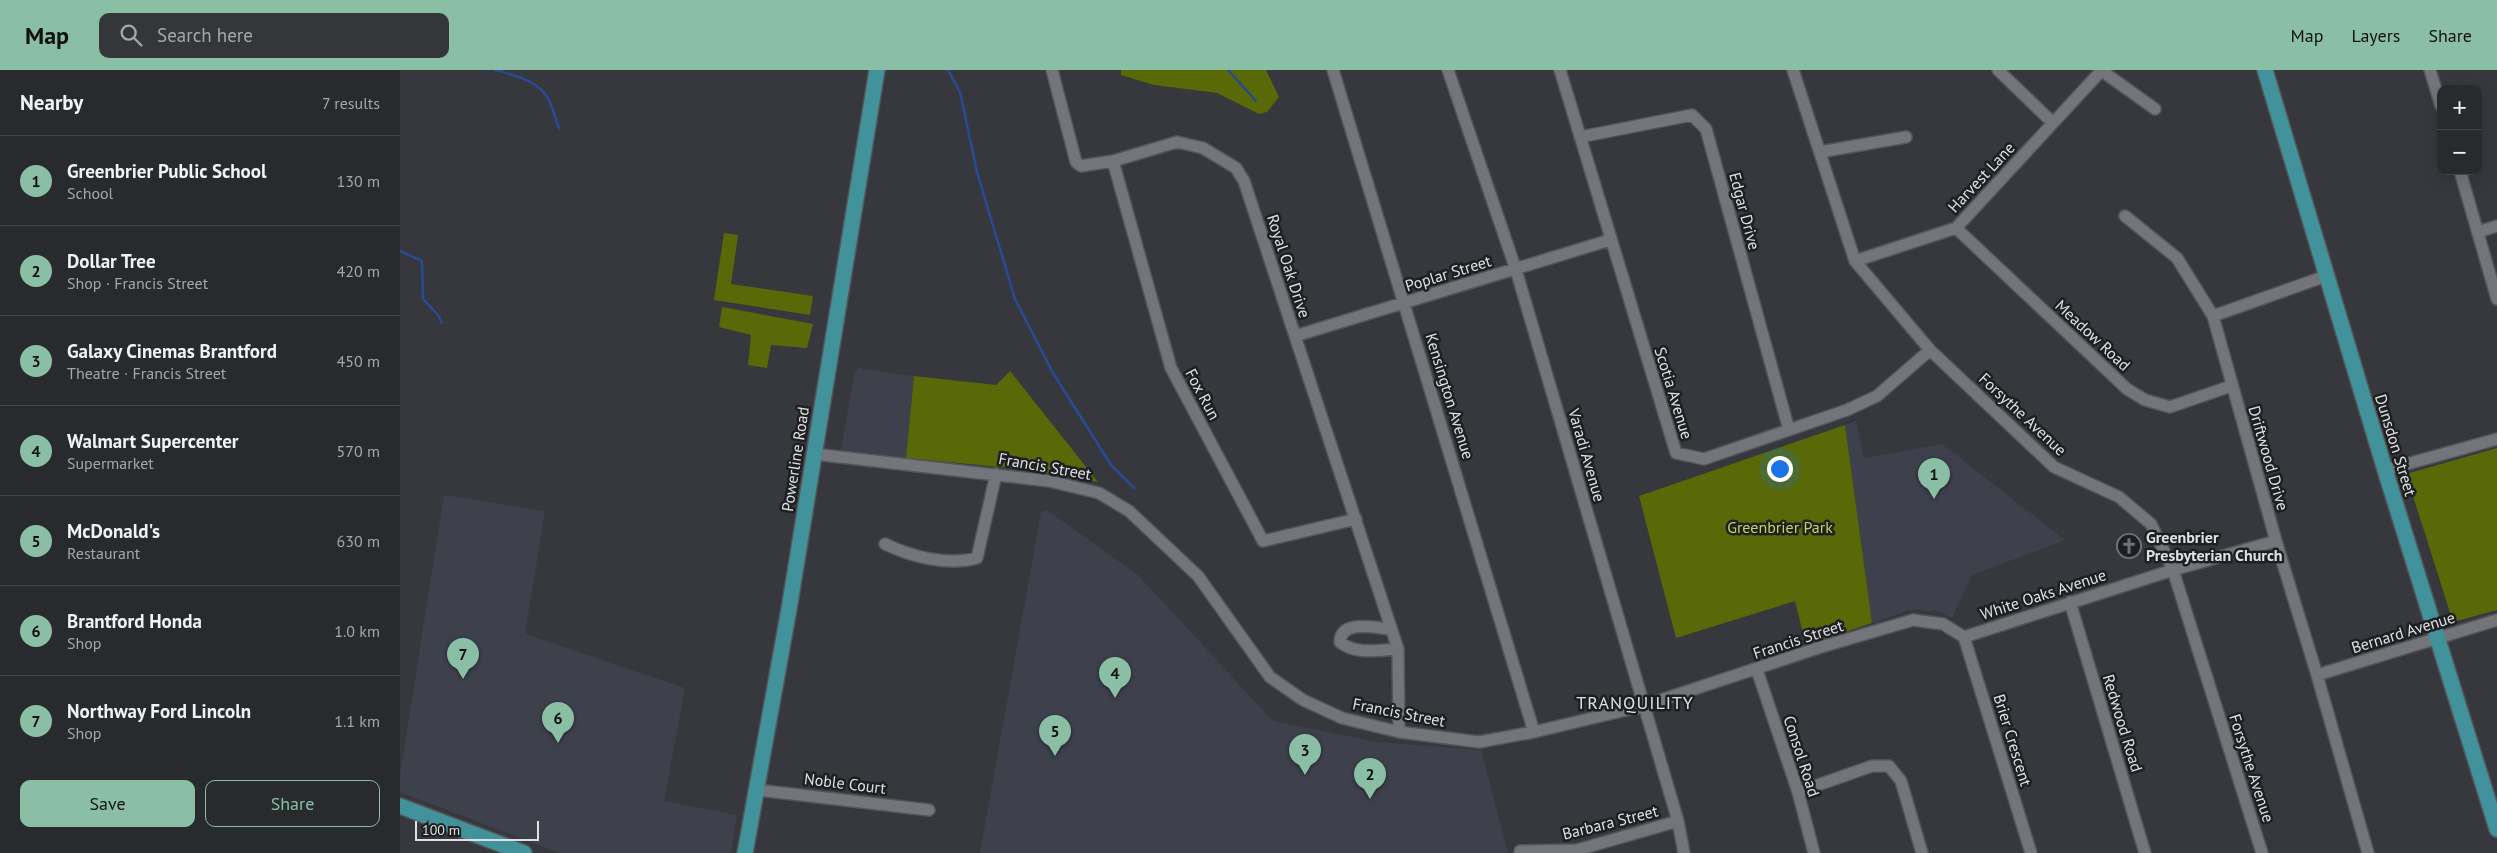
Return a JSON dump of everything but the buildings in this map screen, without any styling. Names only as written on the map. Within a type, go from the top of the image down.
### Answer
[{"type":"main road","name":"Powerline Road","points":[[745,853],[758,790],[877,70]]},
{"type":"main road","name":"Dunsdon Street","points":[[2265,70],[2385,470],[2497,829]]},
{"type":"main road","points":[[400,806],[524,853]]},
{"type":"street","name":"Royal Oak Drive","points":[[1052,70],[1076,162],[1081,166],[1113,161],[1177,142],[1203,148],[1236,168],[1244,182],[1398,649],[1398,732]]},
{"type":"street","name":"Kensington Avenue","points":[[1333,70],[1534,732]]},
{"type":"street","name":"Varadi Avenue","points":[[1448,70],[1516,270],[1678,821],[1684,853]]},
{"type":"street","name":"Scotia Avenue","points":[[1560,70],[1676,453],[1704,459],[1847,410],[1877,396],[1930,350]]},
{"type":"street","name":"Forsythe Avenue","points":[[1793,70],[1855,261],[1930,350],[2054,467],[2119,497],[2151,524],[2173,570],[2262,853]]},
{"type":"street","points":[[1998,70],[2053,123]]},
{"type":"street","points":[[2102,70],[2155,109]]},
{"type":"street","name":"Harvest Lane","points":[[1855,261],[1956,228],[2102,70]]},
{"type":"street","points":[[2430,70],[2437,93]]},
{"type":"street","name":"Edgar Drive","points":[[1580,138],[1692,115],[1706,129],[1789,430]]},
{"type":"street","points":[[1820,152],[1906,137]]},
{"type":"street","name":"Fox Run","points":[[1113,161],[1171,368],[1263,541],[1356,519]]},
{"type":"street","points":[[2461,175],[2497,300]]},
{"type":"street","name":"Driftwood Drive","points":[[2125,216],[2178,258],[2213,316],[2231,386],[2276,541],[2318,674],[2368,853]]},
{"type":"street","points":[[2478,232],[2497,226]]},
{"type":"street","name":"Meadow Road","points":[[1956,228],[2127,389],[2145,400],[2170,407],[2231,386]]},
{"type":"street","name":"Poplar Street","points":[[1295,336],[1610,240]]},
{"type":"street","points":[[2213,316],[2326,276]]},
{"type":"street","points":[[2385,470],[2497,439]]},
{"type":"street","name":"Francis Street","points":[[814,454],[1049,480],[1099,493],[1129,511],[1198,576],[1270,677],[1302,700],[1342,718],[1398,732],[1479,742],[1534,732],[1643,706],[1757,670],[1821,647],[1913,620],[1943,624],[1964,637]]},
{"type":"street","points":[[885,544],[904,553],[961,563],[978,558],[996,474]]},
{"type":"street","name":"White Oaks Avenue","points":[[1964,637],[2173,570],[2276,541]]},
{"type":"street","name":"Redwood Road","points":[[2070,602],[2145,853]]},
{"type":"street","name":"Bernard Avenue","points":[[2318,674],[2497,620]]},
{"type":"street","points":[[1391,629],[1353,626],[1344,629],[1340,634],[1340,642],[1347,648],[1359,650],[1398,649]]},
{"type":"street","name":"Brier Crescent","points":[[1964,637],[2031,853]]},
{"type":"street","name":"Consol Road","points":[[1757,670],[1798,792],[1814,853]]},
{"type":"street","points":[[1798,792],[1872,766],[1889,766],[1901,780],[1922,853]]},
{"type":"street","name":"Noble Court","points":[[758,790],[929,810]]},
{"type":"street","name":"Barbara Street","points":[[1520,851],[1577,850],[1678,821]]},
{"type":"shaded area","points":[[858,368],[914,376],[906,458],[841,450],[854,375]]},
{"type":"shaded area","points":[[1856,421],[1864,458],[1942,444],[2065,540],[1972,575],[1952,618],[1940,612],[1913,609],[1872,623],[1845,425]]},
{"type":"shaded area","points":[[444,495],[545,511],[525,634],[685,688],[664,801],[737,815],[731,853],[560,853],[400,792],[400,776]]},
{"type":"shaded area","points":[[1047,510],[1138,575],[1273,721],[1377,742],[1481,750],[1508,853],[980,853],[1041,512]]},
{"type":"green space","points":[[1121,70],[1266,70],[1279,97],[1267,112],[1259,114],[1217,93],[1154,85],[1121,75]]},
{"type":"green space","points":[[724,233],[738,235],[731,284],[813,296],[810,315],[714,300]]},
{"type":"green space","points":[[722,307],[813,324],[807,348],[771,345],[767,368],[748,365],[751,335],[719,327]]},
{"type":"green space","points":[[1010,371],[1098,482],[1031,470],[906,458],[914,376],[996,385]]},
{"type":"green space","name":"Greenbrier Park","points":[[1845,425],[1872,623],[1806,645],[1795,601],[1676,638],[1639,496]]},
{"type":"green space","points":[[2497,448],[2497,610],[2453,622],[2406,474]]},
{"type":"waterway","points":[[495,70],[522,78],[541,89],[550,101],[559,128]]},
{"type":"waterway","points":[[948,70],[960,92],[977,172],[1015,299],[1053,373],[1111,465],[1134,488]]},
{"type":"waterway","points":[[1228,70],[1256,101]]},
{"type":"waterway","points":[[400,251],[422,261],[423,299],[438,315],[442,323]]},
{"type":"place","name":"Greenbrier Public School","points":[[1934,499]]},
{"type":"place","name":"Greenbrier Presbyterian Church","points":[[2129,546]]},
{"type":"place","name":"Northway Ford Lincoln","points":[[463,679]]},
{"type":"place","name":"Walmart Supercenter","points":[[1115,698]]},
{"type":"place","name":"Brantford Honda","points":[[558,743]]},
{"type":"place","name":"McDonald's","points":[[1055,756]]},
{"type":"place","name":"Galaxy Cinemas Brantford","points":[[1305,775]]},
{"type":"place","name":"Dollar Tree","points":[[1370,799]]},
{"type":"district","name":"TRANQUILITY","points":[[1635,703]]}]
